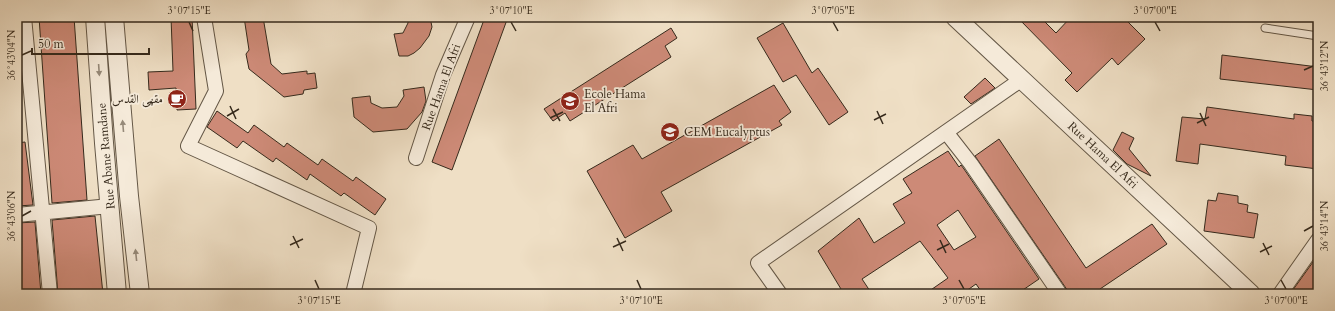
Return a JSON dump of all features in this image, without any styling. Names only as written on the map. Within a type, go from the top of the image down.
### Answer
[{"type":"street","points":[[24,17],[50,294]]},
{"type":"street","name":"Rue Abane Ramdane","points":[[95,17],[117,294]]},
{"type":"street","points":[[114,17],[129,196],[140,294]]},
{"type":"street","points":[[204,17],[216,91],[188,146],[369,228],[353,294]]},
{"type":"street","name":"Rue Hama El Afri","points":[[416,158],[443,75],[468,17]]},
{"type":"street","name":"Rue Hama El Afri","points":[[955,17],[1251,294]]},
{"type":"street","points":[[780,294],[758,262],[1022,79]]},
{"type":"street","points":[[946,132],[971,164],[1060,294]]},
{"type":"street","points":[[17,215],[110,206]]},
{"type":"street","points":[[1280,294],[1318,240]]},
{"type":"lane","points":[[1265,28],[1318,36]]},
{"type":"building","points":[[39,17],[74,17],[87,200],[52,203]]},
{"type":"building","points":[[171,17],[192,17],[196,109],[177,110],[176,88],[149,90],[148,72],[173,71]]},
{"type":"building","points":[[244,17],[263,17],[271,64],[282,74],[307,71],[307,74],[315,73],[317,88],[304,90],[303,94],[284,97],[249,69],[246,54],[249,50]]},
{"type":"building","points":[[408,17],[430,17],[432,27],[429,36],[420,48],[408,56],[399,56],[394,34],[403,33],[408,23]]},
{"type":"building","points":[[485,17],[508,17],[452,170],[432,162]]},
{"type":"building","points":[[1017,17],[1040,17],[1056,33],[1071,17],[1123,17],[1145,39],[1118,65],[1112,58],[1077,92],[1065,80],[1072,73]]},
{"type":"building","points":[[783,23],[812,73],[818,68],[848,112],[829,125],[796,75],[783,82],[757,38]]},
{"type":"building","points":[[671,28],[677,38],[665,46],[671,57],[570,121],[565,113],[553,121],[544,109]]},
{"type":"building","points":[[1222,55],[1318,67],[1318,90],[1220,79]]},
{"type":"building","points":[[985,78],[995,88],[971,104],[964,97]]},
{"type":"building","points":[[774,85],[791,112],[779,121],[782,125],[661,192],[672,211],[625,238],[587,171],[633,145],[642,159]]},
{"type":"building","points":[[424,87],[426,101],[422,112],[407,129],[373,132],[354,117],[352,98],[370,96],[371,103],[382,108],[397,107],[404,96],[403,90]]},
{"type":"building","points":[[1207,107],[1294,119],[1294,114],[1312,116],[1312,121],[1318,122],[1318,169],[1285,165],[1286,156],[1200,144],[1198,164],[1176,161],[1182,117],[1205,119]]},
{"type":"building","points":[[217,111],[248,133],[254,125],[284,147],[287,143],[318,165],[322,159],[353,181],[356,177],[386,199],[375,215],[344,193],[341,196],[310,174],[307,180],[276,158],[273,162],[243,141],[237,148],[207,127]]},
{"type":"building","points":[[1122,132],[1134,138],[1129,149],[1151,176],[1127,164],[1113,150]]},
{"type":"building","points":[[999,139],[1086,268],[1152,224],[1167,244],[1100,289],[1103,294],[1070,294],[975,156]]},
{"type":"building","points":[[25,142],[33,205],[17,206],[17,143]]},
{"type":"building","points":[[948,151],[959,167],[961,165],[964,169],[1039,279],[1017,294],[983,294],[976,284],[962,294],[925,294],[948,278],[920,241],[862,279],[872,294],[844,294],[818,251],[859,218],[874,243],[905,223],[893,204],[912,193],[903,179]],"holes":[[[958,210],[976,237],[954,250],[937,225]]]},
{"type":"building","points":[[1218,193],[1238,196],[1238,203],[1248,205],[1247,212],[1258,214],[1254,238],[1204,231],[1208,200],[1216,201]]},
{"type":"building","points":[[95,216],[103,294],[58,294],[52,220]]},
{"type":"building","points":[[35,222],[41,294],[17,294],[17,223]]},
{"type":"building","points":[[1318,255],[1318,288],[1314,294],[1290,294]]},
{"type":"place","name":"مقهى القدس","points":[[177,99]]},
{"type":"place","name":"Ecole Hama El Afri","points":[[570,101]]},
{"type":"place","name":"CEM Eucalyptus","points":[[670,132]]}]
